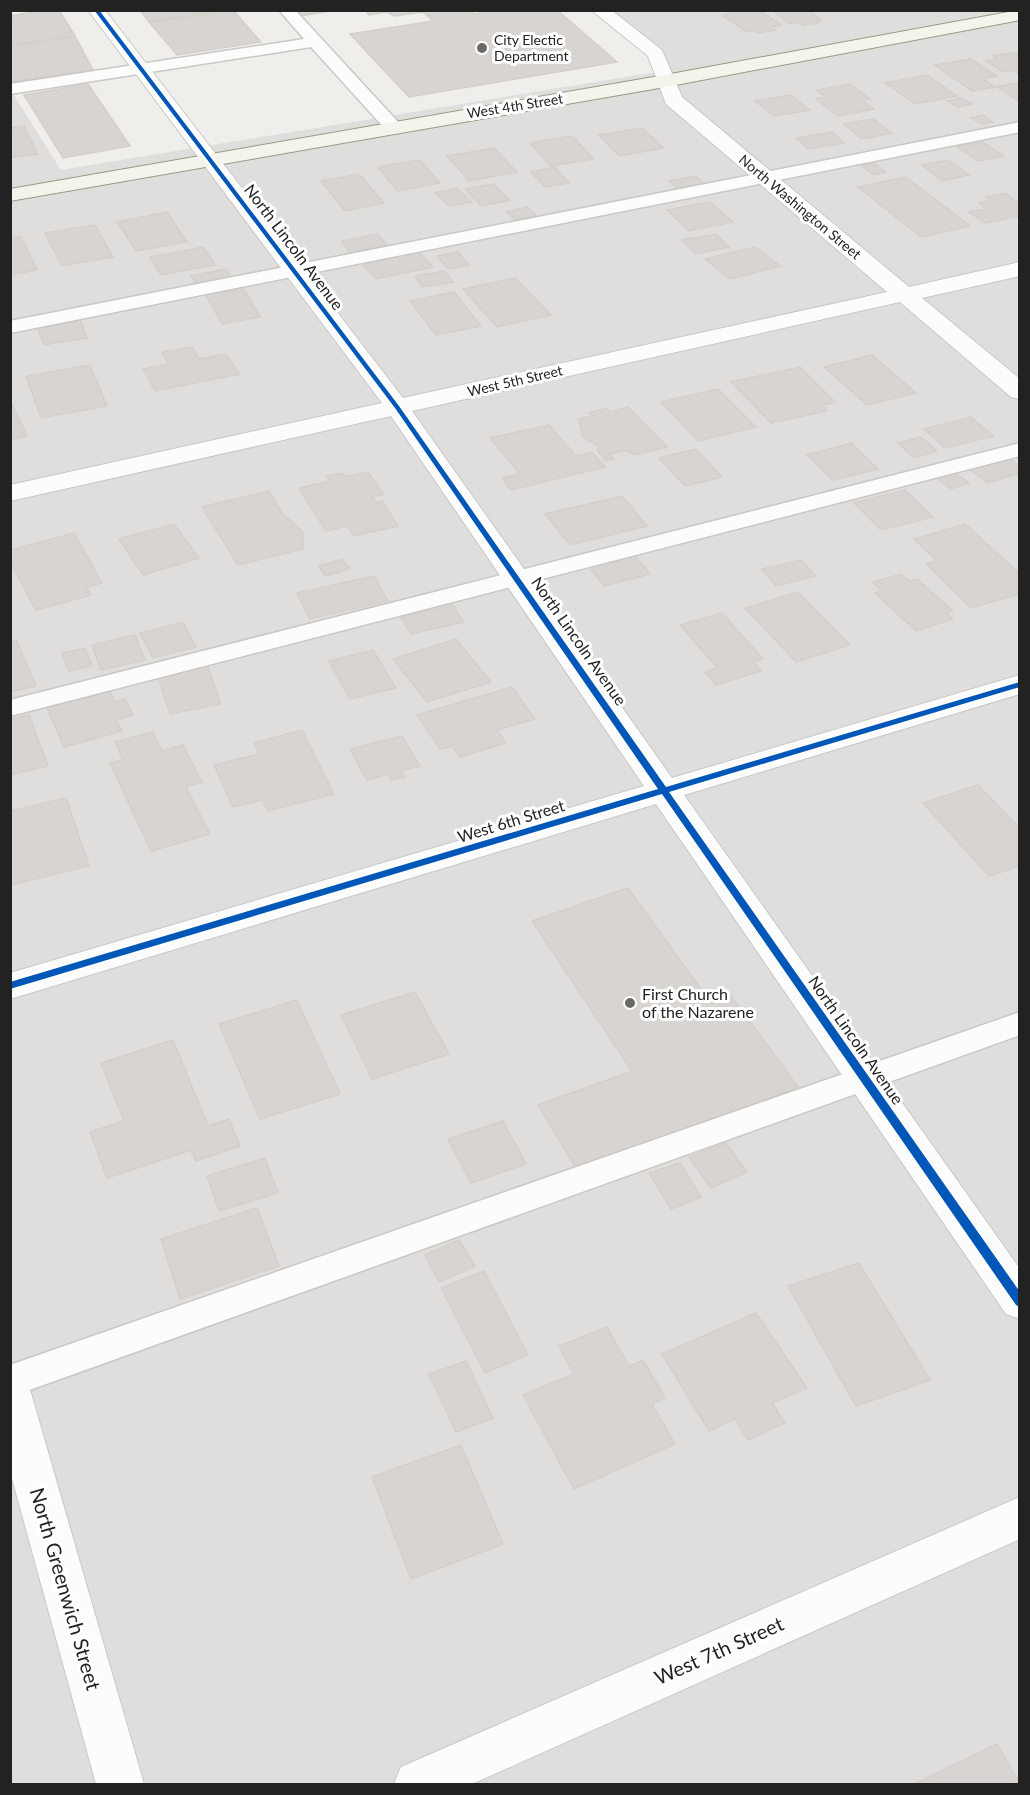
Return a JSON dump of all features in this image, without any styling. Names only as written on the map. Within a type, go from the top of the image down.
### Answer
[{"type":"main road","name":"West 4th Street","points":[[10,195],[393,126],[665,81],[1020,15]]},
{"type":"street","name":"North Lincoln Avenue","points":[[96,10],[397,407],[1020,1302]]},
{"type":"street","name":"North Washington Street","points":[[599,10],[656,54],[673,99],[1020,392]]},
{"type":"street","name":"West 5th Street","points":[[10,493],[1020,269]]},
{"type":"street","name":"West 6th Street","points":[[10,986],[1020,684]]},
{"type":"street","name":"North Greenwich Street","points":[[10,1394],[120,1785]]},
{"type":"street","name":"West 7th Street","points":[[418,1785],[1020,1517]]},
{"type":"lane","points":[[286,10],[393,126]]},
{"type":"lane","points":[[10,89],[315,42]]},
{"type":"lane","points":[[10,327],[295,272],[763,176],[1020,128]]},
{"type":"lane","points":[[10,708],[1020,450]]},
{"type":"lane","points":[[10,1381],[1020,1023]]},
{"type":"shaded area","points":[[594,11],[1019,11],[1019,1784],[11,1784],[10,89],[61,170],[668,70]]},
{"type":"building","points":[[59,10],[75,36],[10,46],[10,16]]},
{"type":"building","points":[[140,10],[217,10],[218,11],[149,22]]},
{"type":"building","points":[[233,10],[261,42],[177,55],[149,22]]},
{"type":"building","points":[[296,10],[336,10],[301,16]]},
{"type":"building","name":"City Electic Department","points":[[365,10],[471,10],[474,14],[495,10],[557,10],[617,62],[409,97],[350,34],[433,21],[423,12],[394,16],[387,12],[369,15]]},
{"type":"building","points":[[745,10],[759,10],[781,25],[772,27],[776,30],[747,32],[722,15]]},
{"type":"building","points":[[772,10],[808,10],[821,20],[817,20],[819,23],[790,24]]},
{"type":"building","points":[[75,36],[93,70],[11,82],[10,46]]},
{"type":"building","points":[[1020,52],[1020,75],[1013,70],[1003,72],[986,61],[998,59],[993,56]]},
{"type":"building","points":[[971,59],[997,76],[983,79],[995,87],[972,91],[935,65]]},
{"type":"building","points":[[927,75],[957,96],[915,104],[885,83]]},
{"type":"building","points":[[1017,83],[1020,85],[1020,102],[997,87]]},
{"type":"building","points":[[88,84],[130,146],[63,158],[24,95]]},
{"type":"building","points":[[850,84],[870,99],[862,100],[874,109],[838,116],[816,99],[825,97],[817,90]]},
{"type":"building","points":[[791,95],[810,110],[774,116],[755,101]]},
{"type":"building","points":[[961,98],[972,104],[958,107],[947,101]]},
{"type":"building","points":[[983,115],[993,122],[982,124],[971,118]]},
{"type":"building","points":[[873,119],[892,133],[862,139],[844,124]]},
{"type":"building","points":[[24,126],[38,154],[10,158],[10,128]]},
{"type":"building","points":[[642,128],[664,148],[619,156],[599,135]]},
{"type":"building","points":[[832,132],[844,143],[808,149],[796,138]]},
{"type":"building","points":[[572,136],[594,159],[551,166],[530,143]]},
{"type":"building","points":[[983,142],[1004,156],[978,161],[957,147]]},
{"type":"building","points":[[494,148],[517,172],[469,181],[447,156]]},
{"type":"building","points":[[420,160],[440,183],[397,191],[378,167]]},
{"type":"building","points":[[948,160],[969,175],[942,181],[922,165]]},
{"type":"building","points":[[874,163],[886,172],[874,175],[862,166]]},
{"type":"building","points":[[555,167],[569,183],[545,187],[531,172]]},
{"type":"building","points":[[359,174],[384,203],[345,211],[321,181]]},
{"type":"building","points":[[695,176],[704,184],[677,188],[669,181]]},
{"type":"building","points":[[906,177],[970,226],[921,237],[858,187]]},
{"type":"building","points":[[493,184],[510,200],[482,206],[465,189]]},
{"type":"building","points":[[457,188],[471,202],[449,206],[435,193]]},
{"type":"building","points":[[1005,193],[1020,204],[1020,216],[985,223],[969,212],[986,209],[979,203],[991,200],[986,197]]},
{"type":"building","points":[[710,202],[733,222],[689,231],[667,210]]},
{"type":"building","points":[[527,207],[536,215],[516,220],[506,212]]},
{"type":"building","points":[[167,212],[187,242],[136,251],[117,222]]},
{"type":"building","points":[[95,225],[113,257],[62,266],[45,233]]},
{"type":"building","points":[[378,234],[387,245],[350,252],[342,241]]},
{"type":"building","points":[[716,234],[729,247],[695,254],[682,240]]},
{"type":"building","points":[[21,237],[37,270],[10,275],[10,238]]},
{"type":"building","points":[[203,247],[215,265],[161,275],[150,257]]},
{"type":"building","points":[[755,247],[780,266],[730,279],[705,259]]},
{"type":"building","points":[[418,251],[433,267],[376,279],[362,263]]},
{"type":"building","points":[[458,252],[469,265],[448,269],[437,256]]},
{"type":"building","points":[[225,269],[233,278],[198,286],[191,276]]},
{"type":"building","points":[[444,271],[453,282],[423,287],[415,276]]},
{"type":"building","points":[[515,278],[551,315],[497,327],[463,289]]},
{"type":"building","points":[[244,289],[260,317],[222,324],[206,295]]},
{"type":"building","points":[[454,292],[481,326],[436,335],[410,301]]},
{"type":"building","points":[[80,320],[87,338],[44,345],[37,327]]},
{"type":"building","points":[[192,347],[199,359],[226,354],[239,374],[155,391],[143,369],[168,364],[162,352]]},
{"type":"building","points":[[872,355],[916,393],[867,405],[824,367]]},
{"type":"building","points":[[90,365],[107,406],[41,418],[26,376]]},
{"type":"building","points":[[800,367],[835,402],[822,405],[827,411],[771,423],[731,382]]},
{"type":"building","points":[[718,389],[756,427],[698,441],[661,402]]},
{"type":"building","points":[[10,401],[27,436],[10,440]]},
{"type":"building","points":[[628,407],[667,447],[635,455],[626,450],[610,454],[614,459],[606,461],[597,450],[601,448],[583,437],[579,419],[592,416],[589,413],[607,408],[610,412]]},
{"type":"building","points":[[971,417],[993,436],[945,448],[924,429]]},
{"type":"building","points":[[549,425],[576,456],[592,452],[605,467],[511,490],[502,478],[520,474],[490,438]]},
{"type":"building","points":[[921,437],[937,451],[914,458],[898,443]]},
{"type":"building","points":[[851,443],[878,469],[833,480],[807,455]]},
{"type":"building","points":[[696,449],[722,477],[685,486],[659,458]]},
{"type":"building","points":[[1006,456],[1020,466],[1020,473],[988,483],[968,468]]},
{"type":"building","points":[[368,472],[383,494],[372,497],[377,503],[382,501],[398,526],[354,536],[347,526],[326,531],[299,488],[330,481],[326,476],[343,473],[345,477]]},
{"type":"building","points":[[956,473],[969,483],[951,489],[938,479]]},
{"type":"building","points":[[905,490],[933,517],[881,530],[854,503]]},
{"type":"building","points":[[269,491],[282,513],[303,532],[303,549],[238,565],[202,507]]},
{"type":"building","points":[[622,496],[647,526],[570,545],[545,514]]},
{"type":"building","points":[[174,524],[199,558],[143,575],[119,539]]},
{"type":"building","points":[[965,524],[1020,574],[1020,594],[971,608],[926,564],[937,561],[914,539]]},
{"type":"building","points":[[74,533],[102,583],[86,587],[91,595],[36,610],[10,561],[10,550]]},
{"type":"building","points":[[633,553],[650,574],[604,586],[587,565]]},
{"type":"building","points":[[342,559],[350,569],[325,576],[319,566]]},
{"type":"building","points":[[801,560],[816,576],[776,586],[762,569]]},
{"type":"building","points":[[901,574],[910,581],[917,579],[953,611],[946,613],[953,619],[916,631],[875,593],[882,591],[873,582]]},
{"type":"building","points":[[374,576],[388,601],[310,619],[297,593]]},
{"type":"building","points":[[798,592],[850,645],[796,662],[745,608]]},
{"type":"building","points":[[453,605],[463,622],[411,634],[401,617]]},
{"type":"building","points":[[722,613],[763,659],[753,662],[761,671],[716,685],[705,672],[717,668],[680,625]]},
{"type":"building","points":[[183,622],[196,647],[153,658],[140,633]]},
{"type":"building","points":[[135,635],[145,660],[101,670],[92,645]]},
{"type":"building","points":[[456,639],[491,682],[427,702],[393,659]]},
{"type":"building","points":[[16,640],[36,686],[10,692],[10,642]]},
{"type":"building","points":[[85,648],[92,666],[69,671],[62,653]]},
{"type":"building","points":[[373,650],[396,688],[350,699],[329,661]]},
{"type":"building","points":[[208,667],[221,704],[170,714],[158,677]]},
{"type":"building","points":[[512,687],[535,719],[497,730],[506,743],[460,757],[452,746],[440,749],[417,715]]},
{"type":"building","points":[[110,691],[115,702],[125,699],[133,715],[116,720],[122,731],[64,747],[47,708]]},
{"type":"building","points":[[29,715],[48,766],[10,775],[10,719]]},
{"type":"building","points":[[302,730],[334,794],[268,811],[262,800],[233,807],[214,765],[259,754],[254,743]]},
{"type":"building","points":[[153,732],[162,751],[183,745],[202,782],[186,787],[210,834],[151,851],[110,763],[123,760],[115,742]]},
{"type":"building","points":[[402,736],[420,766],[401,771],[405,777],[391,780],[388,774],[367,780],[350,749]]},
{"type":"building","points":[[978,785],[1020,828],[1020,866],[989,876],[923,803]]},
{"type":"building","points":[[66,798],[89,866],[10,885],[10,811]]},
{"type":"building","points":[[628,888],[711,1003],[731,996],[798,1087],[578,1171],[538,1105],[632,1071],[532,921]]},
{"type":"building","points":[[415,992],[449,1054],[372,1079],[341,1015]]},
{"type":"building","points":[[297,1000],[340,1094],[260,1119],[219,1024]]},
{"type":"building","points":[[173,1040],[208,1126],[229,1119],[240,1146],[196,1161],[191,1150],[107,1178],[90,1132],[124,1121],[101,1063]]},
{"type":"building","points":[[503,1121],[526,1164],[471,1183],[448,1139]]},
{"type":"building","points":[[726,1143],[747,1172],[711,1188],[689,1157]]},
{"type":"building","points":[[265,1158],[278,1193],[219,1211],[207,1176]]},
{"type":"building","points":[[680,1163],[701,1197],[671,1209],[649,1173]]},
{"type":"building","points":[[257,1208],[279,1266],[180,1299],[161,1239]]},
{"type":"building","points":[[459,1240],[475,1266],[439,1282],[425,1255]]},
{"type":"building","points":[[859,1263],[930,1380],[856,1406],[788,1286]]},
{"type":"building","points":[[484,1271],[528,1355],[485,1373],[441,1288]]},
{"type":"building","points":[[756,1313],[807,1388],[772,1403],[785,1423],[748,1440],[735,1419],[709,1431],[662,1354]]},
{"type":"building","points":[[607,1327],[629,1366],[643,1360],[665,1398],[652,1404],[675,1444],[574,1489],[523,1395],[574,1374],[559,1346]]},
{"type":"building","points":[[466,1361],[493,1418],[456,1432],[429,1374]]},
{"type":"building","points":[[461,1445],[503,1544],[411,1579],[372,1477]]},
{"type":"building","points":[[997,1744],[1020,1784],[914,1784]]},
{"type":"cycle path","points":[[96,10],[397,407],[1020,1302]]},
{"type":"cycle path","points":[[10,986],[1020,684]]},
{"type":"place","name":"City Electic Department","points":[[482,48]]},
{"type":"place","name":"First Church of the Nazarene","points":[[630,1003]]}]
